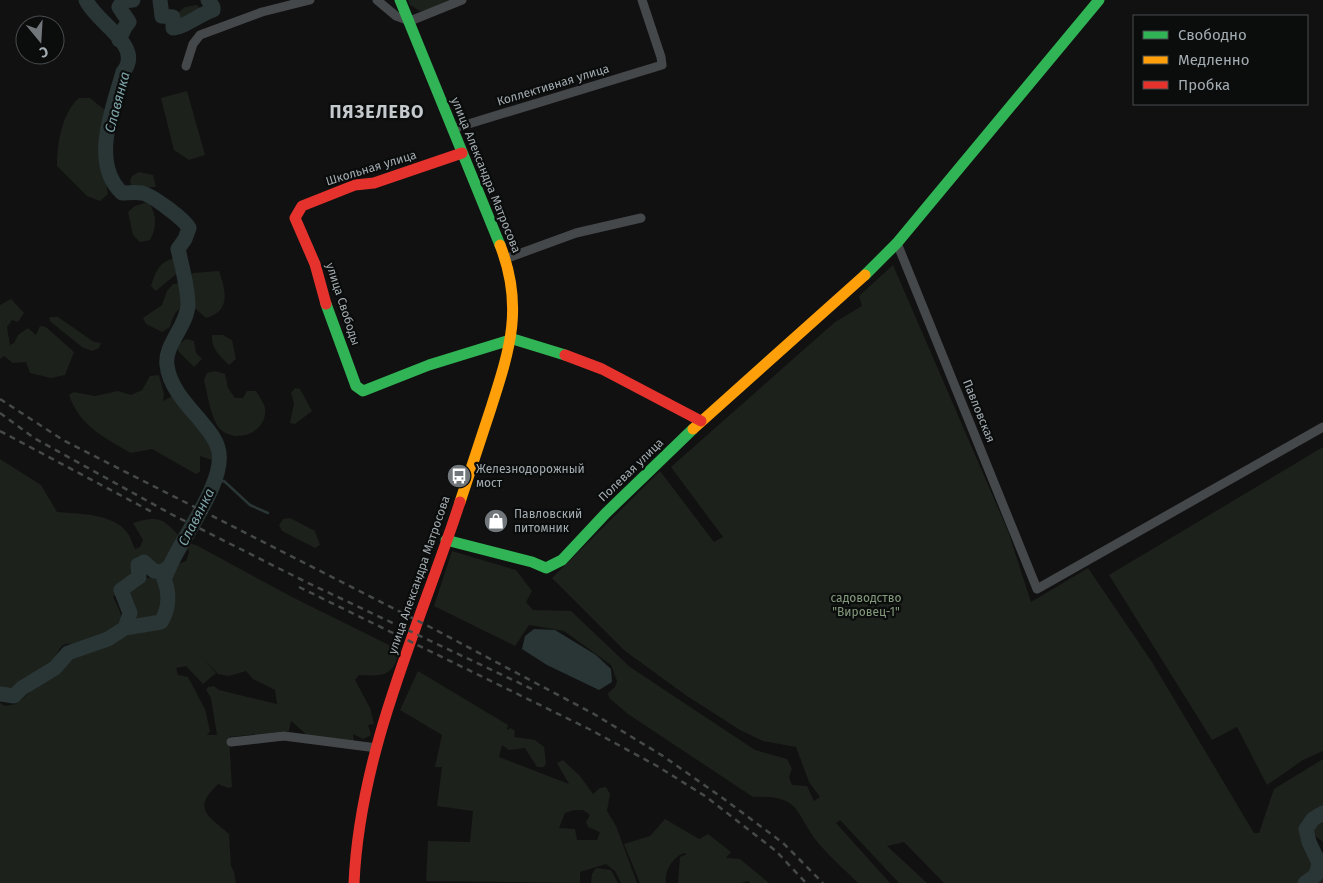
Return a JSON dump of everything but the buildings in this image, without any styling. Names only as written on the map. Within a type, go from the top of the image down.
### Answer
[{"type":"street","points":[[186,66],[193,44],[200,35],[262,12],[310,0]]},
{"type":"street","points":[[377,0],[396,16],[410,21],[462,0]]},
{"type":"street","name":"улица Александра Матросова","points":[[354,883],[354,855],[358,825],[377,748],[513,339],[515,305],[505,259],[400,0]]},
{"type":"street","name":"Коллективная улица","points":[[452,129],[662,65],[642,0]]},
{"type":"street","name":"Полевая улица","points":[[446,540],[532,562],[546,568],[554,566],[701,421],[849,290],[897,243],[1099,0]]},
{"type":"street","name":"Школьная улица","points":[[295,218],[302,206],[310,202],[354,185],[374,183],[462,153]]},
{"type":"street","name":"улица Свободы","points":[[295,218],[315,264],[326,304],[356,386],[363,391],[370,390],[429,365],[513,339]]},
{"type":"street","points":[[505,259],[576,233],[641,218]]},
{"type":"street","name":"Павловская","points":[[897,243],[1037,589],[1323,427]]},
{"type":"street","points":[[513,339],[548,349],[602,369],[701,421]]},
{"type":"street","points":[[231,742],[284,736],[377,748]]},
{"type":"green space","points":[[408,0],[457,0],[444,7],[420,11],[410,5]]},
{"type":"green space","points":[[197,5],[201,9],[202,17],[192,24],[179,25],[174,16],[185,7]]},
{"type":"green space","points":[[187,91],[205,155],[189,160],[174,150],[161,98]]},
{"type":"green space","points":[[79,98],[90,98],[106,111],[102,154],[108,194],[100,201],[87,196],[57,166],[62,129],[68,112]]},
{"type":"green space","points":[[139,172],[153,175],[156,187],[132,188],[130,181],[132,176]]},
{"type":"green space","points":[[148,202],[153,211],[154,231],[150,240],[140,242],[133,235],[128,212],[135,206]]},
{"type":"green space","points":[[176,258],[181,270],[156,291],[151,286],[157,271],[162,264]]},
{"type":"green space","name":"садоводство \"Вировец-1\"","points":[[893,265],[1008,531],[1031,602],[1088,568],[1152,662],[1254,833],[1259,833],[1274,789],[1323,759],[1323,842],[1315,836],[1310,839],[1312,848],[1323,854],[1323,883],[944,883],[904,842],[887,846],[927,883],[899,883],[840,820],[836,823],[890,883],[858,883],[819,844],[800,815],[789,803],[781,799],[769,797],[753,797],[628,714],[609,698],[608,693],[615,687],[617,681],[611,665],[564,631],[529,625],[515,646],[434,606],[452,551],[516,570],[532,591],[526,602],[533,610],[571,611],[630,667],[755,750],[787,759],[792,769],[789,777],[792,785],[807,786],[814,801],[820,797],[809,782],[796,747],[763,741],[740,730],[687,696],[625,651],[552,578],[660,471],[714,542],[723,537],[671,467],[835,322],[862,306],[859,296]]},
{"type":"green space","points":[[219,271],[225,293],[225,299],[220,311],[206,318],[191,305],[179,310],[174,315],[170,327],[162,332],[146,324],[143,318],[162,305],[167,291],[173,284],[185,282],[193,273]]},
{"type":"green space","points":[[11,299],[24,313],[18,322],[12,320],[7,327],[10,345],[14,343],[18,335],[28,328],[36,335],[40,326],[46,327],[74,352],[65,375],[51,378],[30,373],[26,362],[13,363],[4,356],[0,359],[0,305]]},
{"type":"green space","points":[[58,317],[94,342],[101,343],[99,348],[92,351],[82,347],[51,322],[49,318]]},
{"type":"green space","points":[[212,335],[223,335],[232,340],[236,359],[229,365],[215,348]]},
{"type":"green space","points":[[186,339],[194,341],[196,353],[202,359],[194,367],[178,351],[178,345]]},
{"type":"green space","points":[[215,371],[225,374],[228,388],[235,398],[243,398],[247,391],[256,391],[263,402],[265,416],[262,424],[250,434],[235,436],[227,434],[217,425],[204,380],[207,373]]},
{"type":"green space","points":[[159,375],[164,394],[163,401],[173,396],[216,447],[215,461],[200,456],[200,472],[196,474],[152,449],[131,453],[111,442],[86,423],[79,415],[69,395],[74,392],[95,396],[118,391],[131,395],[142,390],[150,376]]},
{"type":"green space","points":[[295,388],[300,389],[312,411],[295,424],[290,423],[294,403],[291,393]]},
{"type":"green space","points":[[1323,447],[1323,751],[1303,760],[1267,785],[1237,727],[1212,740],[1109,575]]},
{"type":"green space","points":[[0,459],[41,485],[57,512],[84,514],[112,521],[127,533],[135,549],[140,547],[143,540],[133,523],[148,519],[159,520],[168,525],[179,536],[167,563],[163,566],[159,568],[154,567],[138,556],[133,560],[132,567],[138,572],[113,597],[121,615],[120,624],[117,628],[106,636],[93,641],[82,644],[63,645],[48,666],[9,691],[0,689]]},
{"type":"green space","points":[[290,518],[315,531],[320,545],[315,548],[282,531],[279,525],[283,519]]},
{"type":"green space","points":[[187,543],[196,545],[292,597],[399,650],[394,665],[386,673],[381,675],[359,675],[355,680],[370,708],[374,724],[368,725],[371,735],[363,739],[353,734],[354,742],[307,735],[291,721],[289,731],[229,737],[232,787],[228,788],[218,784],[210,793],[204,806],[214,822],[229,834],[231,866],[236,883],[0,883],[0,703],[5,706],[16,704],[66,661],[79,653],[102,647],[126,633],[132,619],[132,610],[125,597],[127,591],[136,582],[154,577],[167,577],[178,564],[186,561],[189,553]],"holes":[[[204,659],[218,674],[229,676],[246,671],[253,679],[275,690],[277,704],[219,690],[214,686],[208,687],[206,690],[211,698],[217,735],[207,735],[210,731],[205,709],[188,677],[178,675],[176,668],[186,666],[203,684],[216,673]]]},
{"type":"green space","points":[[418,671],[508,725],[507,730],[511,728],[515,731],[514,737],[535,740],[544,747],[546,763],[544,767],[537,767],[525,748],[509,750],[502,745],[499,757],[569,784],[557,763],[563,760],[580,776],[593,794],[600,788],[606,787],[610,794],[607,811],[616,826],[637,883],[621,883],[615,871],[606,864],[580,872],[580,883],[426,881],[428,841],[470,842],[473,811],[437,806],[442,767],[435,767],[442,735],[400,710]],"holes":[[[583,810],[590,815],[586,822],[588,827],[600,832],[597,840],[577,840],[575,829],[559,828],[565,813]]]},
{"type":"green space","points":[[665,819],[699,839],[708,834],[731,852],[726,858],[740,859],[769,883],[750,883],[748,881],[741,883],[678,883],[680,857],[687,854],[684,853],[670,865],[666,874],[666,883],[640,883],[624,844],[650,836]]},
{"type":"green space","points":[[596,868],[611,870],[618,883],[591,883],[592,874]]},
{"type":"shaded area","points":[[534,629],[555,630],[596,655],[611,669],[612,682],[599,690],[547,665],[522,649],[525,636]]},
{"type":"waterway","name":"Славянка","points":[[0,694],[14,696],[22,688],[55,668],[68,653],[108,639],[125,628],[130,613],[121,590],[139,577],[138,565],[144,562],[154,571],[162,572],[170,566],[210,491],[219,461],[215,440],[179,395],[168,373],[167,358],[169,350],[187,313],[188,298],[178,249],[185,239],[189,228],[175,213],[153,198],[142,193],[122,193],[112,181],[107,167],[107,135],[114,102],[128,62],[128,53],[124,44],[91,9],[86,0]]},
{"type":"waterway","points":[[119,40],[129,22],[119,7],[123,1],[133,0]]},
{"type":"waterway","points":[[160,0],[162,16],[173,17],[173,28],[182,26],[213,10],[208,0]]},
{"type":"waterway","points":[[213,483],[224,481],[250,505],[268,513]]},
{"type":"waterway","points":[[125,628],[161,622],[166,612],[168,601],[164,579],[170,566]]},
{"type":"waterway","points":[[1305,883],[1316,875],[1319,863],[1309,842],[1306,829],[1313,819],[1323,813]]},
{"type":"railway","points":[[0,399],[63,440],[432,628],[594,714],[663,756],[724,799],[783,843],[823,883]]},
{"type":"railway","points":[[0,413],[34,438],[171,514],[304,581],[534,690]]},
{"type":"railway","points":[[0,431],[152,512]]},
{"type":"railway","points":[[299,587],[589,729],[657,766],[705,796],[776,851],[806,883]]},
{"type":"traffic: fast","points":[[400,0],[500,245]]},
{"type":"traffic: fast","points":[[865,275],[897,243],[1099,0]]},
{"type":"traffic: fast","points":[[326,304],[356,386],[363,391],[429,365],[513,339],[565,355]]},
{"type":"traffic: fast","points":[[446,540],[532,562],[546,568],[562,560],[606,513],[693,429]]},
{"type":"traffic: slow","points":[[460,502],[498,387],[509,347],[513,308],[507,267],[500,245]]},
{"type":"traffic: slow","points":[[693,429],[865,275]]},
{"type":"traffic: jam","points":[[326,304],[315,264],[295,218],[302,206],[355,185],[374,183],[462,153]]},
{"type":"traffic: jam","points":[[565,355],[602,369],[701,421]]},
{"type":"traffic: jam","points":[[354,883],[367,785],[379,737],[410,642],[460,502]]},
{"type":"place","name":"Железнодорожный мост","points":[[459,476]]},
{"type":"place","name":"Павловский питомник","points":[[496,521]]},
{"type":"district","name":"ПЯЗЕЛЕВО","points":[[377,112]]}]
